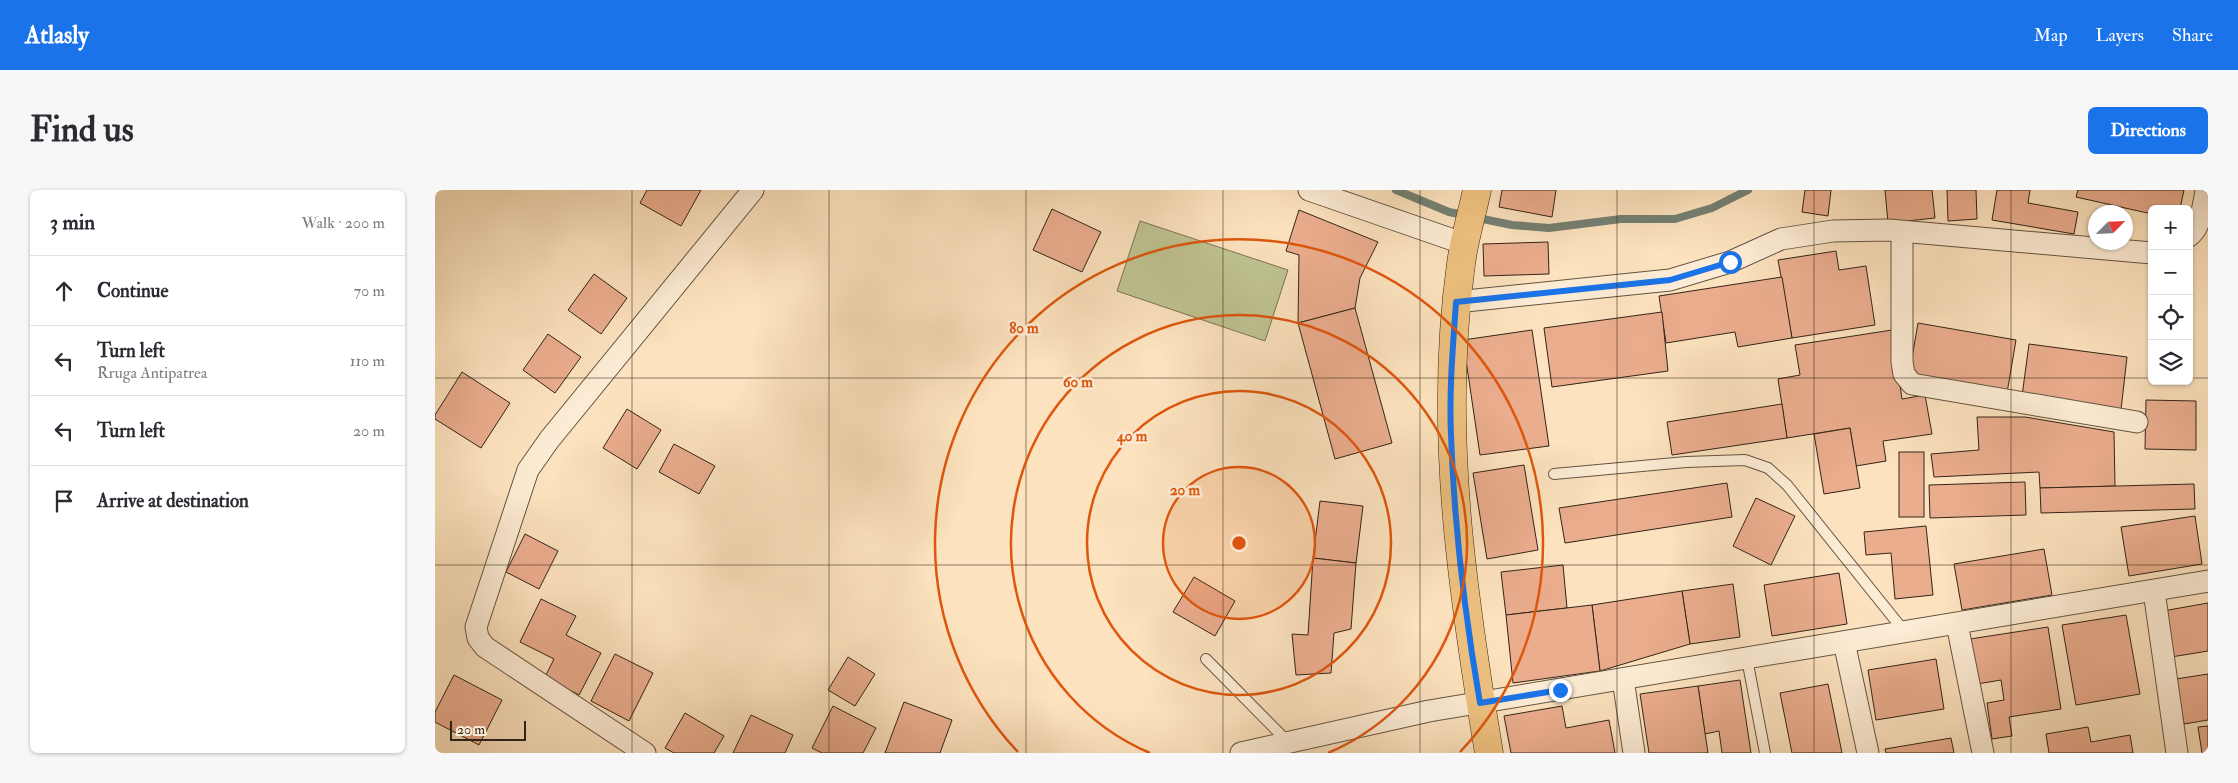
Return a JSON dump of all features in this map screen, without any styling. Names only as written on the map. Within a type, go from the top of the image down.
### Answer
[{"type":"main road","points":[[1477,194],[1467,236],[1456,302],[1451,377],[1451,435],[1456,510],[1473,663],[1489,753]]},
{"type":"street","points":[[645,753],[485,647],[478,638],[476,627],[528,470],[549,440],[753,190]]},
{"type":"street","points":[[1309,190],[1467,236]]},
{"type":"street","points":[[2193,233],[2204,207],[2206,190]]},
{"type":"street","points":[[1456,302],[1670,280],[1730,262],[1781,240],[1833,231],[1902,232],[2148,253]]},
{"type":"street","points":[[1902,232],[1902,362],[1903,374],[1912,384],[2137,422]]},
{"type":"street","points":[[1241,753],[1429,711],[2208,581]]},
{"type":"street","points":[[2154,591],[2177,753]]},
{"type":"street","points":[[1957,624],[1983,753]]},
{"type":"street","points":[[1844,642],[1868,753]]},
{"type":"street","points":[[1623,679],[1634,753]]},
{"type":"lane","points":[[1554,474],[1686,462],[1745,460],[1768,468],[1787,485],[1905,632]]},
{"type":"lane","points":[[1747,658],[1765,753]]},
{"type":"lane","points":[[1206,660],[1289,743]]},
{"type":"green space","points":[[1140,221],[1288,270],[1265,341],[1117,291]]},
{"type":"building","points":[[647,190],[701,190],[681,226],[640,203]]},
{"type":"building","points":[[1502,190],[1556,190],[1552,217],[1499,207]]},
{"type":"building","points":[[1805,190],[1831,190],[1828,216],[1802,212]]},
{"type":"building","points":[[1885,190],[1932,190],[1935,218],[1888,223]]},
{"type":"building","points":[[1947,190],[1976,190],[1977,219],[1948,221]]},
{"type":"building","points":[[1997,190],[2030,190],[2028,203],[2078,212],[2074,234],[1992,220]]},
{"type":"building","points":[[2078,190],[2184,190],[2181,205],[2148,205],[2148,213],[2133,210],[2133,205],[2112,205],[2076,197]]},
{"type":"building","points":[[1052,209],[1101,232],[1082,272],[1033,250]]},
{"type":"building","points":[[1299,210],[1378,242],[1360,278],[1355,308],[1298,323],[1299,255],[1286,251]]},
{"type":"building","points":[[1548,242],[1549,274],[1484,276],[1483,244]]},
{"type":"building","points":[[1836,251],[1839,270],[1866,266],[1875,325],[1792,338],[1778,260]]},
{"type":"building","points":[[594,274],[627,298],[601,334],[568,310]]},
{"type":"building","points":[[1782,277],[1792,338],[1738,347],[1735,332],[1666,343],[1659,296]]},
{"type":"building","points":[[1355,308],[1392,443],[1335,459],[1298,323]]},
{"type":"building","points":[[1662,312],[1668,371],[1552,387],[1544,328]]},
{"type":"building","points":[[1918,323],[2016,340],[2007,393],[1909,376]]},
{"type":"building","points":[[1532,330],[1549,446],[1480,455],[1463,340]]},
{"type":"building","points":[[1892,330],[1902,399],[1925,395],[1932,434],[1883,441],[1886,461],[1856,466],[1850,428],[1787,438],[1778,379],[1800,375],[1795,345]]},
{"type":"building","points":[[548,334],[581,357],[555,393],[523,370]]},
{"type":"building","points":[[2029,344],[2127,357],[2121,410],[2022,396]]},
{"type":"building","points":[[462,372],[510,403],[481,448],[435,419],[435,415]]},
{"type":"building","points":[[2146,400],[2196,401],[2196,450],[2145,449]]},
{"type":"building","points":[[1782,404],[1787,438],[1672,455],[1667,422]]},
{"type":"building","points":[[627,409],[661,430],[637,469],[603,448]]},
{"type":"building","points":[[1977,417],[2025,417],[2114,432],[2115,486],[2040,488],[2039,472],[1934,477],[1931,454],[1979,450]]},
{"type":"building","points":[[1850,428],[1860,488],[1824,494],[1814,434]]},
{"type":"building","points":[[674,444],[715,466],[699,494],[659,472]]},
{"type":"building","points":[[1899,452],[1924,452],[1924,517],[1899,517]]},
{"type":"building","points":[[1524,465],[1538,550],[1487,559],[1473,473]]},
{"type":"building","points":[[2025,482],[2026,515],[1930,518],[1929,485]]},
{"type":"building","points":[[1727,483],[1732,517],[1565,543],[1559,508]]},
{"type":"building","points":[[2194,484],[2195,509],[2041,513],[2040,488]]},
{"type":"building","points":[[1756,498],[1795,516],[1771,565],[1733,546]]},
{"type":"building","points":[[1320,501],[1363,506],[1356,563],[1313,558]]},
{"type":"building","points":[[2195,516],[2202,564],[2129,576],[2121,527]]},
{"type":"building","points":[[1926,526],[1933,595],[1895,599],[1891,553],[1866,555],[1864,532]]},
{"type":"building","points":[[525,534],[558,551],[539,589],[506,572]]},
{"type":"building","points":[[2044,549],[2052,595],[1962,610],[1954,564]]},
{"type":"building","points":[[1313,558],[1356,563],[1351,629],[1334,633],[1331,673],[1296,675],[1292,634],[1308,635]]},
{"type":"building","points":[[1563,565],[1567,608],[1506,615],[1501,572]]},
{"type":"building","points":[[1839,573],[1847,624],[1772,636],[1764,585]]},
{"type":"building","points":[[1194,577],[1235,601],[1215,636],[1173,612]]},
{"type":"building","points":[[1733,584],[1740,637],[1690,644],[1682,591]]},
{"type":"building","points":[[1682,591],[1690,644],[1600,671],[1592,605]]},
{"type":"building","points":[[541,599],[576,616],[566,635],[601,653],[579,695],[545,677],[554,659],[520,642]]},
{"type":"building","points":[[2208,603],[2208,651],[2171,657],[2163,611]]},
{"type":"building","points":[[1592,605],[1600,671],[1513,683],[1506,615]]},
{"type":"building","points":[[2126,615],[2140,694],[2076,705],[2062,625]]},
{"type":"building","points":[[2048,627],[2061,709],[2009,717],[2012,736],[1992,739],[1987,703],[2004,700],[2001,680],[1977,684],[1970,639]]},
{"type":"building","points":[[615,654],[653,673],[629,721],[591,701]]},
{"type":"building","points":[[848,657],[875,674],[855,706],[828,690]]},
{"type":"building","points":[[1936,659],[1944,709],[1876,720],[1868,670]]},
{"type":"building","points":[[2208,674],[2208,720],[2184,724],[2176,679]]},
{"type":"building","points":[[454,675],[502,700],[479,745],[435,722],[435,712]]},
{"type":"building","points":[[1740,680],[1751,753],[1722,753],[1719,731],[1705,734],[1698,686]]},
{"type":"building","points":[[1828,684],[1842,753],[1792,753],[1780,693]]},
{"type":"building","points":[[1698,686],[1708,753],[1649,753],[1640,694]]},
{"type":"building","points":[[904,702],[952,720],[940,753],[885,753]]},
{"type":"building","points":[[833,706],[876,728],[863,753],[822,753],[812,748]]},
{"type":"building","points":[[1562,706],[1566,728],[1609,720],[1615,753],[1511,753],[1504,716]]},
{"type":"building","points":[[685,713],[724,736],[714,753],[674,753],[665,748]]},
{"type":"building","points":[[751,715],[793,735],[785,753],[733,753]]},
{"type":"building","points":[[2208,726],[2208,753],[2202,753],[2198,727]]},
{"type":"building","points":[[2088,727],[2091,742],[2130,735],[2133,753],[2049,753],[2046,734]]},
{"type":"building","points":[[1951,738],[1954,753],[1886,753],[1885,749]]},
{"type":"waterway","points":[[1396,190],[1449,212],[1512,225],[1549,228],[1621,219],[1675,219],[1712,208],[1748,190]]},
{"type":"route","points":[[1560,690],[1480,703],[1473,663],[1456,510],[1451,435],[1451,377],[1456,302],[1670,280],[1730,262]]}]
